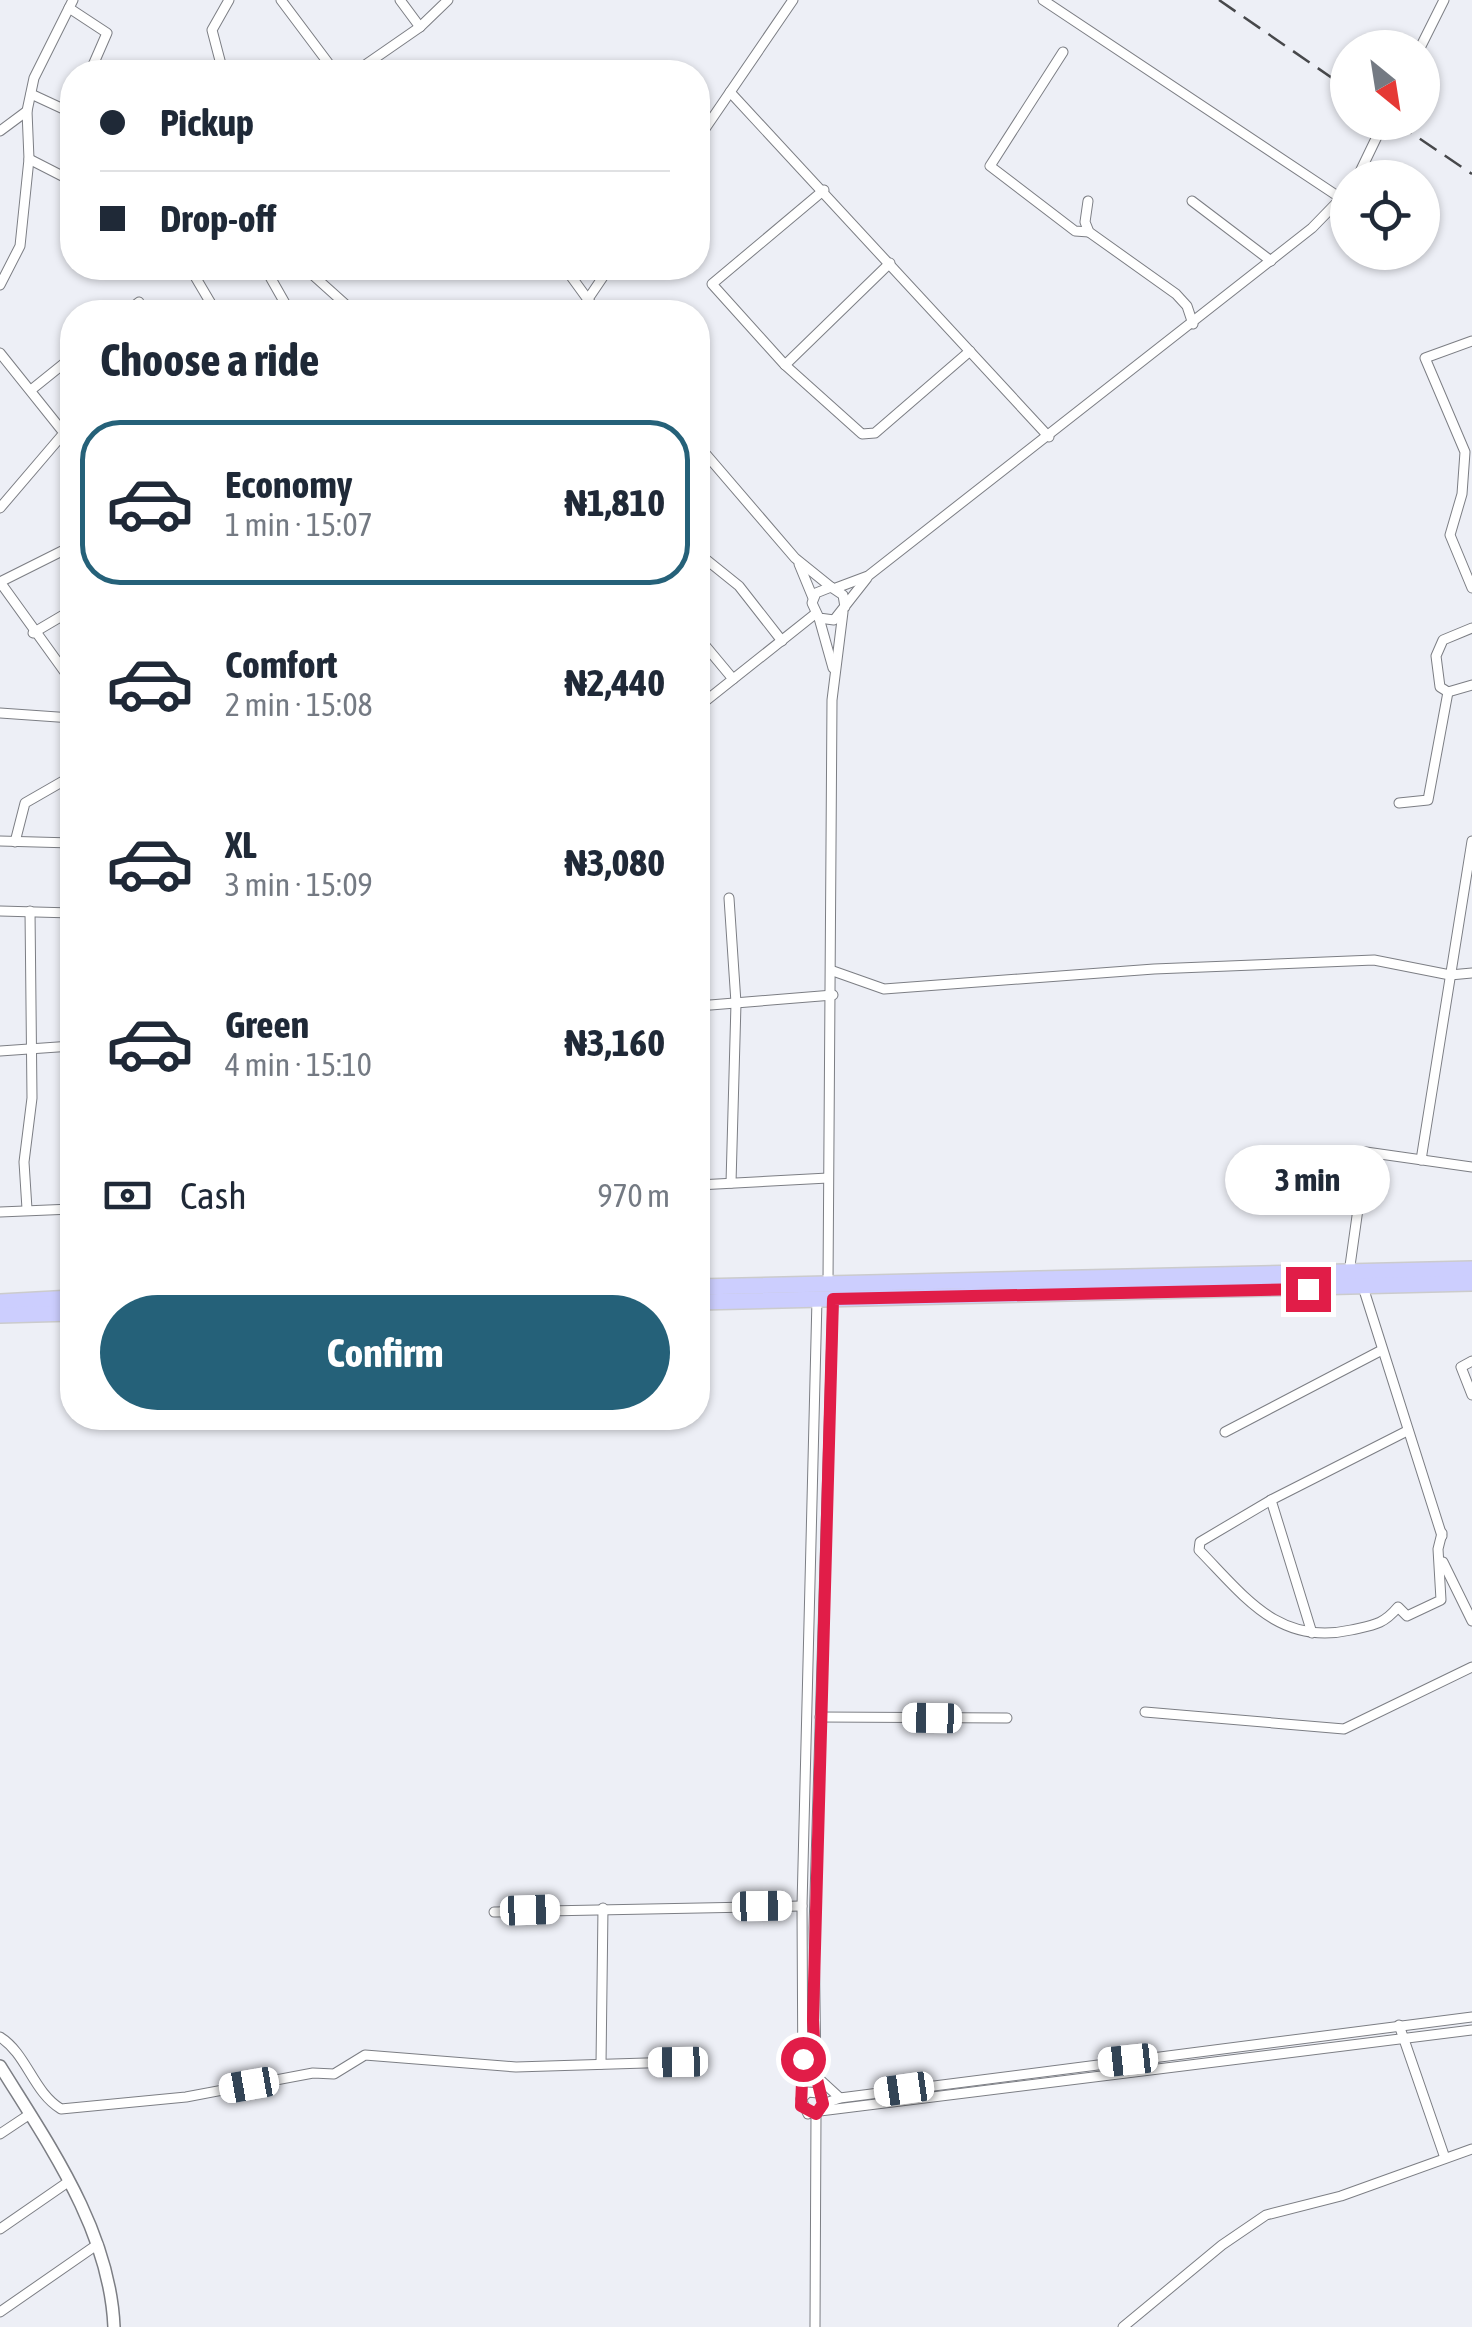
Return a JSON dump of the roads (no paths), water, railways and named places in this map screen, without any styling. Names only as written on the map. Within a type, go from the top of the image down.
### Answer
[{"type":"highway","points":[[1268,1283],[1349,1274],[1472,1269]]},
{"type":"highway","points":[[710,1301],[826,1293],[1247,1282],[1363,1287],[1472,1283]]},
{"type":"highway","points":[[710,1288],[826,1293]]},
{"type":"highway","points":[[0,1302],[60,1299]]},
{"type":"highway","points":[[0,1315],[60,1313]]},
{"type":"street","points":[[220,60],[212,30],[229,0]]},
{"type":"street","points":[[281,0],[326,60]]},
{"type":"street","points":[[400,0],[420,28]]},
{"type":"street","points":[[373,60],[420,28],[448,0]]},
{"type":"street","points":[[710,121],[793,0]]},
{"type":"street","points":[[1043,0],[1330,185]]},
{"type":"street","points":[[1429,30],[1444,0]]},
{"type":"street","points":[[0,285],[20,246],[29,159],[28,111],[34,78],[71,4],[107,32],[95,60]]},
{"type":"street","points":[[1063,52],[990,166],[1075,231],[1090,232]]},
{"type":"street","points":[[730,92],[1049,437]]},
{"type":"street","points":[[32,94],[60,106]]},
{"type":"street","points":[[0,131],[28,111]]},
{"type":"street","points":[[29,159],[60,175]]},
{"type":"street","points":[[824,190],[712,284],[785,365],[862,434],[875,433],[970,351]]},
{"type":"street","points":[[1088,201],[1085,222],[1090,232],[1176,294],[1187,306],[1193,324]]},
{"type":"street","points":[[1192,201],[1271,261]]},
{"type":"street","points":[[710,698],[817,616],[834,620],[868,576],[1193,324],[1330,208]]},
{"type":"street","points":[[785,365],[890,263]]},
{"type":"street","points":[[319,280],[341,300]]},
{"type":"street","points":[[573,280],[588,299],[601,280]]},
{"type":"street","points":[[1472,341],[1425,358],[1465,452],[1462,494],[1450,535],[1472,588]]},
{"type":"street","points":[[0,352],[60,428]]},
{"type":"street","points":[[31,390],[60,367]]},
{"type":"street","points":[[0,508],[60,438]]},
{"type":"street","points":[[710,459],[795,558],[844,596],[833,671],[833,995],[820,1716],[818,2093],[813,2132],[815,2327]]},
{"type":"street","points":[[60,552],[0,582],[60,667]]},
{"type":"street","points":[[795,558],[813,598],[833,671]]},
{"type":"street","points":[[710,562],[740,586],[782,641]]},
{"type":"street","points":[[813,598],[820,589],[868,576]]},
{"type":"street","points":[[34,633],[60,617]]},
{"type":"street","points":[[1472,628],[1442,640],[1436,656],[1440,687],[1448,692],[1472,685]]},
{"type":"street","points":[[710,652],[733,680]]},
{"type":"street","points":[[1399,803],[1428,800],[1448,692]]},
{"type":"street","points":[[0,713],[60,717]]},
{"type":"street","points":[[15,842],[25,803],[60,783]]},
{"type":"street","points":[[1422,1160],[1472,841]]},
{"type":"street","points":[[0,842],[60,843]]},
{"type":"street","points":[[729,898],[736,1003],[730,1183]]},
{"type":"street","points":[[27,1209],[24,1162],[32,1048],[30,911]]},
{"type":"street","points":[[0,912],[60,912]]},
{"type":"street","points":[[833,971],[884,989],[1154,969],[1374,960],[1450,975],[1472,974]]},
{"type":"street","points":[[710,1005],[833,995]]},
{"type":"street","points":[[0,1051],[60,1047]]},
{"type":"street","points":[[1349,1274],[1363,1156],[1369,1150],[1472,1168]]},
{"type":"street","points":[[710,1184],[828,1178]]},
{"type":"street","points":[[0,1212],[60,1209]]},
{"type":"street","points":[[1363,1287],[1442,1533],[1444,1566],[1472,1621]]},
{"type":"street","points":[[826,1293],[802,1906],[800,2102],[816,2110],[1472,2030]]},
{"type":"street","points":[[1224,1432],[1382,1350]]},
{"type":"street","points":[[1472,1361],[1461,1367],[1472,1396]]},
{"type":"street","points":[[1407,1431],[1272,1500],[1200,1542],[1199,1550],[1268,1620],[1326,1636],[1383,1624],[1398,1607],[1407,1616],[1441,1600],[1438,1549],[1442,1533]]},
{"type":"street","points":[[1272,1500],[1312,1634]]},
{"type":"street","points":[[1145,1712],[1344,1729],[1472,1668]]},
{"type":"street","points":[[820,1716],[1008,1718]]},
{"type":"street","points":[[494,1912],[802,1906]]},
{"type":"street","points":[[601,2064],[603,1908]]},
{"type":"street","points":[[816,2110],[840,2098],[1472,2017]]},
{"type":"street","points":[[1399,2025],[1446,2158]]},
{"type":"street","points":[[0,2037],[29,2068],[45,2099],[61,2108],[186,2097],[313,2073],[334,2074],[365,2055],[516,2067],[678,2062]]},
{"type":"street","points":[[0,2066],[68,2182],[98,2244],[110,2285],[114,2327]]},
{"type":"street","points":[[816,2075],[840,2098]]},
{"type":"street","points":[[803,2096],[818,2093]]},
{"type":"street","points":[[0,2134],[30,2114]]},
{"type":"street","points":[[1123,2327],[1222,2245],[1266,2215],[1341,2196],[1472,2149]]},
{"type":"street","points":[[0,2229],[68,2182]]},
{"type":"street","points":[[0,2312],[98,2244]]},
{"type":"railway","points":[[1219,0],[1330,77]]},
{"type":"railway","points":[[1422,140],[1472,174]]}]
